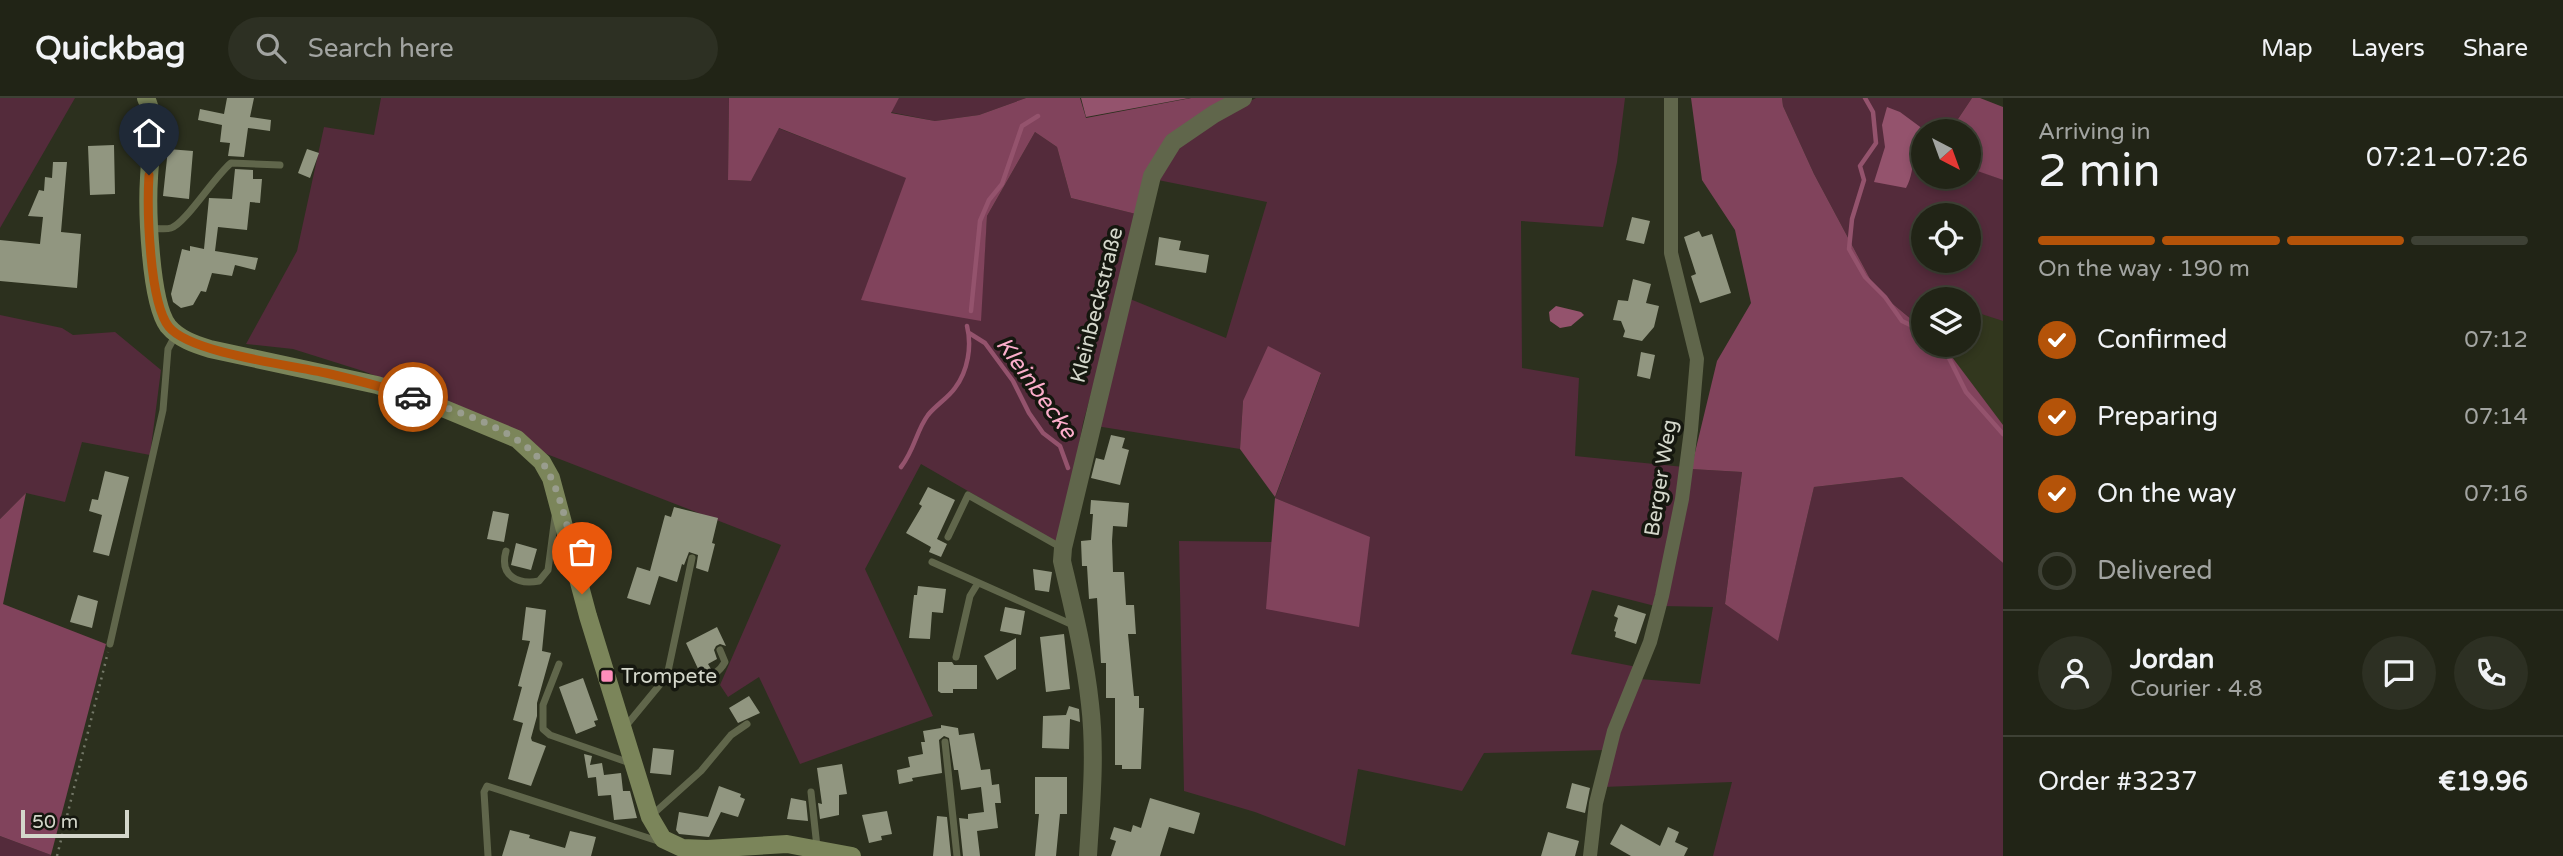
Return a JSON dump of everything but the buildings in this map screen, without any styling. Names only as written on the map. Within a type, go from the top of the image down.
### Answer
[{"type":"main road","points":[[146,98],[153,123],[147,204],[148,228],[164,320],[181,337],[210,349],[377,385],[428,402],[517,439],[542,462],[559,499],[588,616],[650,817],[663,839],[679,849],[787,844],[852,856]]},
{"type":"street","name":"Kleinbeckstraße","points":[[1088,856],[1093,769],[1090,705],[1077,627],[1062,561],[1063,548],[1152,176],[1173,142],[1214,114],[1244,98]]},
{"type":"street","name":"Berger Weg","points":[[1590,856],[1596,803],[1611,742],[1621,710],[1650,642],[1662,596],[1682,499],[1691,430],[1697,359],[1671,253],[1671,98]]},
{"type":"lane","points":[[148,228],[171,229],[184,218],[231,163],[280,165]]},
{"type":"lane","points":[[110,644],[163,411],[167,348],[181,337]]},
{"type":"lane","points":[[948,537],[968,495],[1063,548]]},
{"type":"lane","points":[[506,551],[503,560],[511,577],[524,584],[539,581],[548,570],[559,499]]},
{"type":"lane","points":[[623,729],[667,676],[692,558]]},
{"type":"lane","points":[[932,562],[1077,627]]},
{"type":"lane","points":[[956,657],[970,596],[978,583]]},
{"type":"lane","points":[[667,676],[685,680],[701,680],[710,676],[721,669],[725,662],[720,650]]},
{"type":"lane","points":[[559,663],[542,705],[543,729],[550,735],[634,765]]},
{"type":"lane","points":[[650,817],[685,786],[731,735],[747,724]]},
{"type":"lane","points":[[945,742],[957,856]]},
{"type":"lane","points":[[488,856],[484,792],[486,786],[679,849]]},
{"type":"lane","points":[[811,792],[817,848]]},
{"type":"path","points":[[57,856],[110,644]]},
{"type":"shaded area","points":[[0,98],[75,98],[0,228]]},
{"type":"shaded area","points":[[381,98],[729,98],[728,180],[751,181],[778,128],[907,178],[980,321],[987,216],[1035,132],[1057,147],[1071,198],[1136,214],[1118,295],[1083,423],[1060,544],[921,464],[865,569],[933,716],[800,764],[759,677],[728,697],[720,685],[781,545],[544,453],[402,386],[363,371],[293,349],[246,344],[297,251],[324,127],[374,135]]},
{"type":"shaded area","points":[[729,98],[899,98],[891,113],[935,121],[979,115],[1026,98],[1080,98],[1086,118],[1191,98],[1230,98],[1170,140],[1136,214],[1071,198],[1057,147],[1035,132],[987,216],[981,321],[861,300],[906,178],[779,128],[751,181],[728,180]]},
{"type":"shaded area","points":[[899,98],[1026,98],[979,115],[935,121],[890,112]]},
{"type":"shaded area","points":[[1081,98],[1189,98],[1086,117]]},
{"type":"shaded area","points":[[1256,98],[1625,98],[1617,162],[1603,227],[1521,221],[1522,368],[1579,378],[1575,456],[1684,467],[1655,606],[1592,590],[1571,654],[1637,667],[1606,750],[1484,753],[1462,791],[1358,769],[1345,846],[1255,812],[1184,791],[1179,541],[1272,542],[1370,538],[1275,498],[1321,374],[1243,401],[1240,449],[1096,426],[1130,299],[1226,338],[1267,202],[1158,180],[1176,144]]},
{"type":"shaded area","points":[[1691,98],[1782,98],[1783,106],[1814,174],[1876,290],[1911,319],[1911,357],[1952,357],[2003,425],[2003,563],[1902,477],[1814,487],[1778,641],[1725,604],[1742,472],[1691,469],[1717,361],[1751,303],[1735,230],[1702,180]]},
{"type":"shaded area","points":[[1782,98],[1972,98],[1958,119],[1911,119],[1911,189],[1981,189],[1981,172],[2003,180],[2003,321],[1981,314],[1981,287],[1911,287],[1911,319],[1876,290],[1814,174],[1783,106]]},
{"type":"shaded area","points":[[1972,98],[1980,98],[2003,107],[2003,180],[1981,172],[1981,119],[1958,119]]},
{"type":"shaded area","points":[[1887,107],[1911,120],[1911,176],[1906,188],[1874,182],[1885,147],[1882,125]]},
{"type":"shaded area","points":[[1556,306],[1584,315],[1571,326],[1560,328],[1550,321],[1549,312]]},
{"type":"shaded area","points":[[1981,313],[2003,321],[2003,426],[1952,357],[1981,357]]},
{"type":"shaded area","points":[[0,315],[62,328],[73,335],[115,332],[161,370],[150,455],[82,442],[65,502],[26,493],[0,519]]},
{"type":"shaded area","points":[[1268,346],[1321,373],[1275,497],[1240,449],[1243,401]]},
{"type":"shaded area","points":[[1691,469],[1742,472],[1725,604],[1778,640],[1814,487],[1902,477],[2003,563],[2003,856],[1713,856],[1732,782],[1603,787],[1613,746],[1640,679],[1700,684],[1713,607],[1662,606]]},
{"type":"shaded area","points":[[26,493],[3,604],[106,644],[51,855],[0,836],[0,519]]},
{"type":"shaded area","points":[[1275,498],[1370,537],[1359,627],[1266,609]]},
{"type":"shaded area","points":[[0,836],[51,855],[51,856],[0,856]]},
{"type":"waterway","points":[[1865,98],[1873,112],[1876,143],[1860,166],[1864,180],[1852,219],[1849,249],[1865,277],[1885,297],[1902,321],[1911,325]]},
{"type":"waterway","name":"Kleinbecke","points":[[971,311],[980,221],[989,200],[1002,184],[1022,126],[1038,116]]},
{"type":"waterway","name":"Kleinbecke","points":[[901,467],[928,415],[952,392],[963,374],[969,350],[967,326]]},
{"type":"waterway","name":"Kleinbecke","points":[[969,333],[985,343],[1013,381],[1029,413],[1043,433],[1060,446],[1068,468]]},
{"type":"waterway","points":[[1948,357],[1966,392],[2003,434]]},
{"type":"way so far","points":[[413,397],[517,439],[542,462],[559,499],[582,594]]},
{"type":"place","name":"Trompete","points":[[607,676]]},
{"type":"route","points":[[149,175],[148,228],[154,276],[164,320],[176,334],[210,349],[377,385],[413,397]]}]
